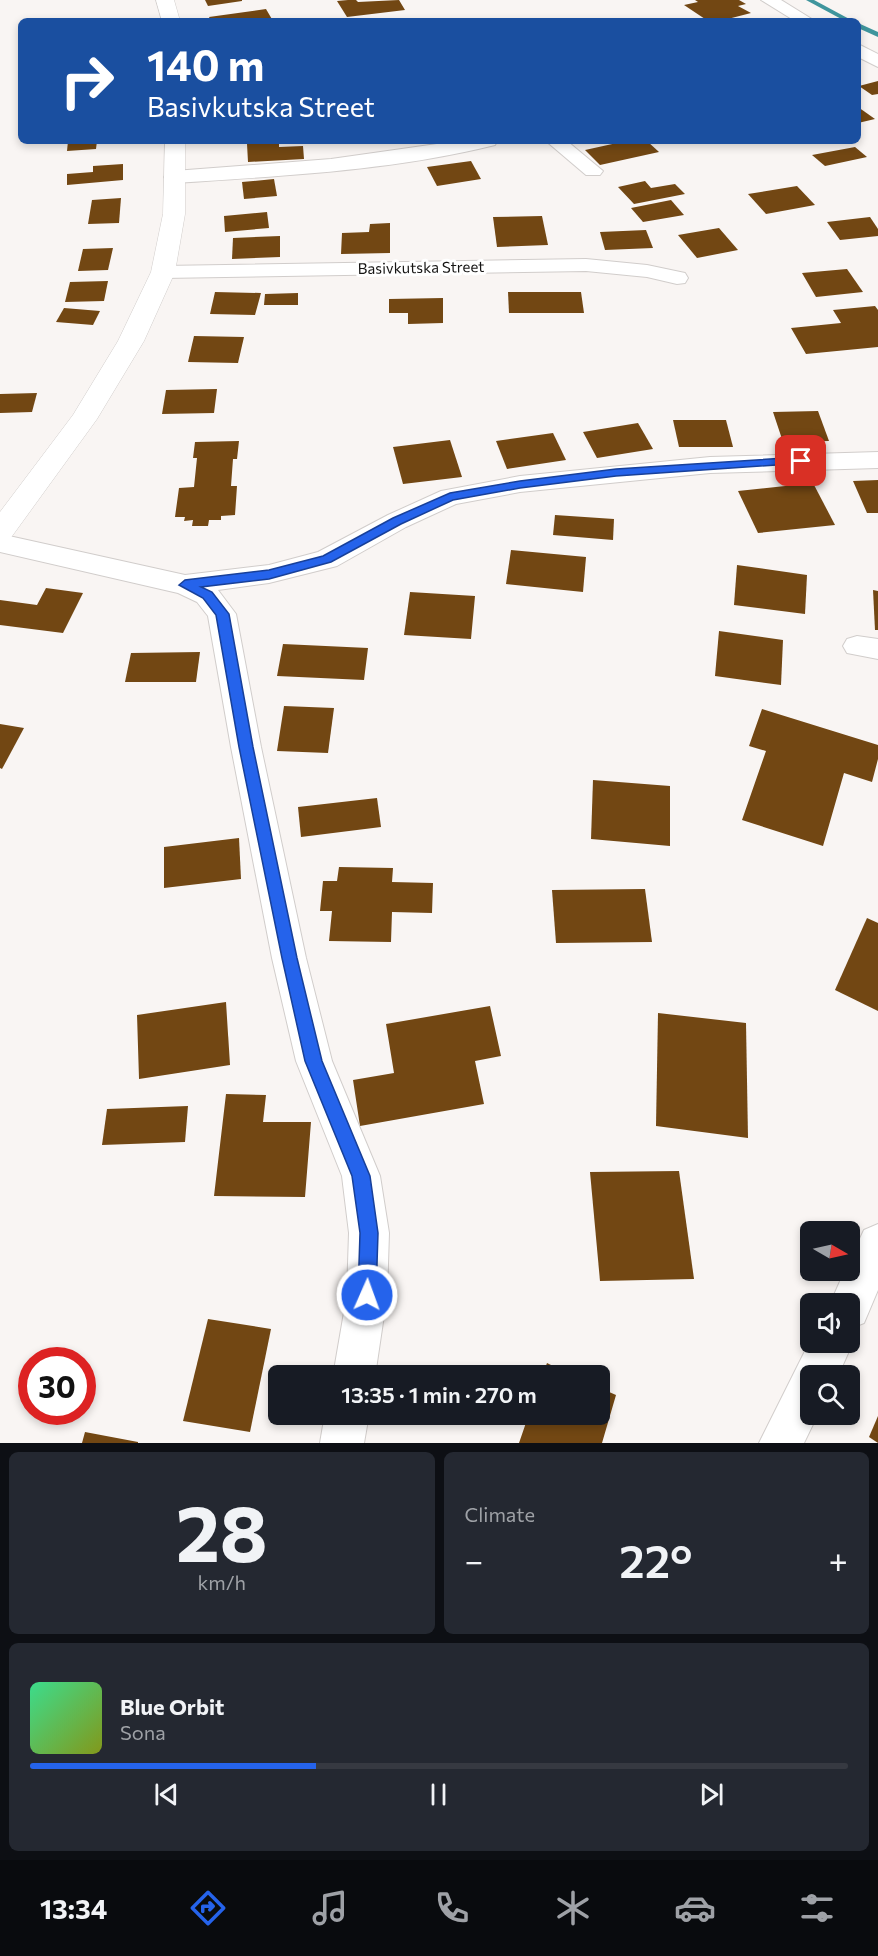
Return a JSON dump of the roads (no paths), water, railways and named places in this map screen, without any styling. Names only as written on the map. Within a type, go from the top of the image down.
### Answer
[{"type":"main road","points":[[165,0],[170,18]]},
{"type":"main road","points":[[0,532],[84,419],[131,341],[163,272],[174,214],[175,144]]},
{"type":"street","points":[[769,0],[802,18]]},
{"type":"street","points":[[861,51],[878,62]]},
{"type":"street","points":[[174,177],[281,170],[362,161],[469,144]]},
{"type":"street","points":[[559,144],[593,171]]},
{"type":"street","name":"Basivkutska Street","points":[[163,272],[586,265],[647,271],[677,278]]},
{"type":"street","points":[[185,585],[269,574],[327,559],[397,521],[450,496],[520,484],[721,464],[878,460]]},
{"type":"street","points":[[0,543],[185,585],[207,595],[222,614],[248,758],[314,1061],[361,1176],[369,1233],[367,1295],[356,1365]]},
{"type":"street","points":[[856,1293],[878,1244]]},
{"type":"street","points":[[781,1443],[800,1406]]},
{"type":"street","points":[[342,1443],[345,1425]]},
{"type":"waterway","points":[[809,0],[844,18]]},
{"type":"waterway","points":[[861,26],[878,35]]}]
